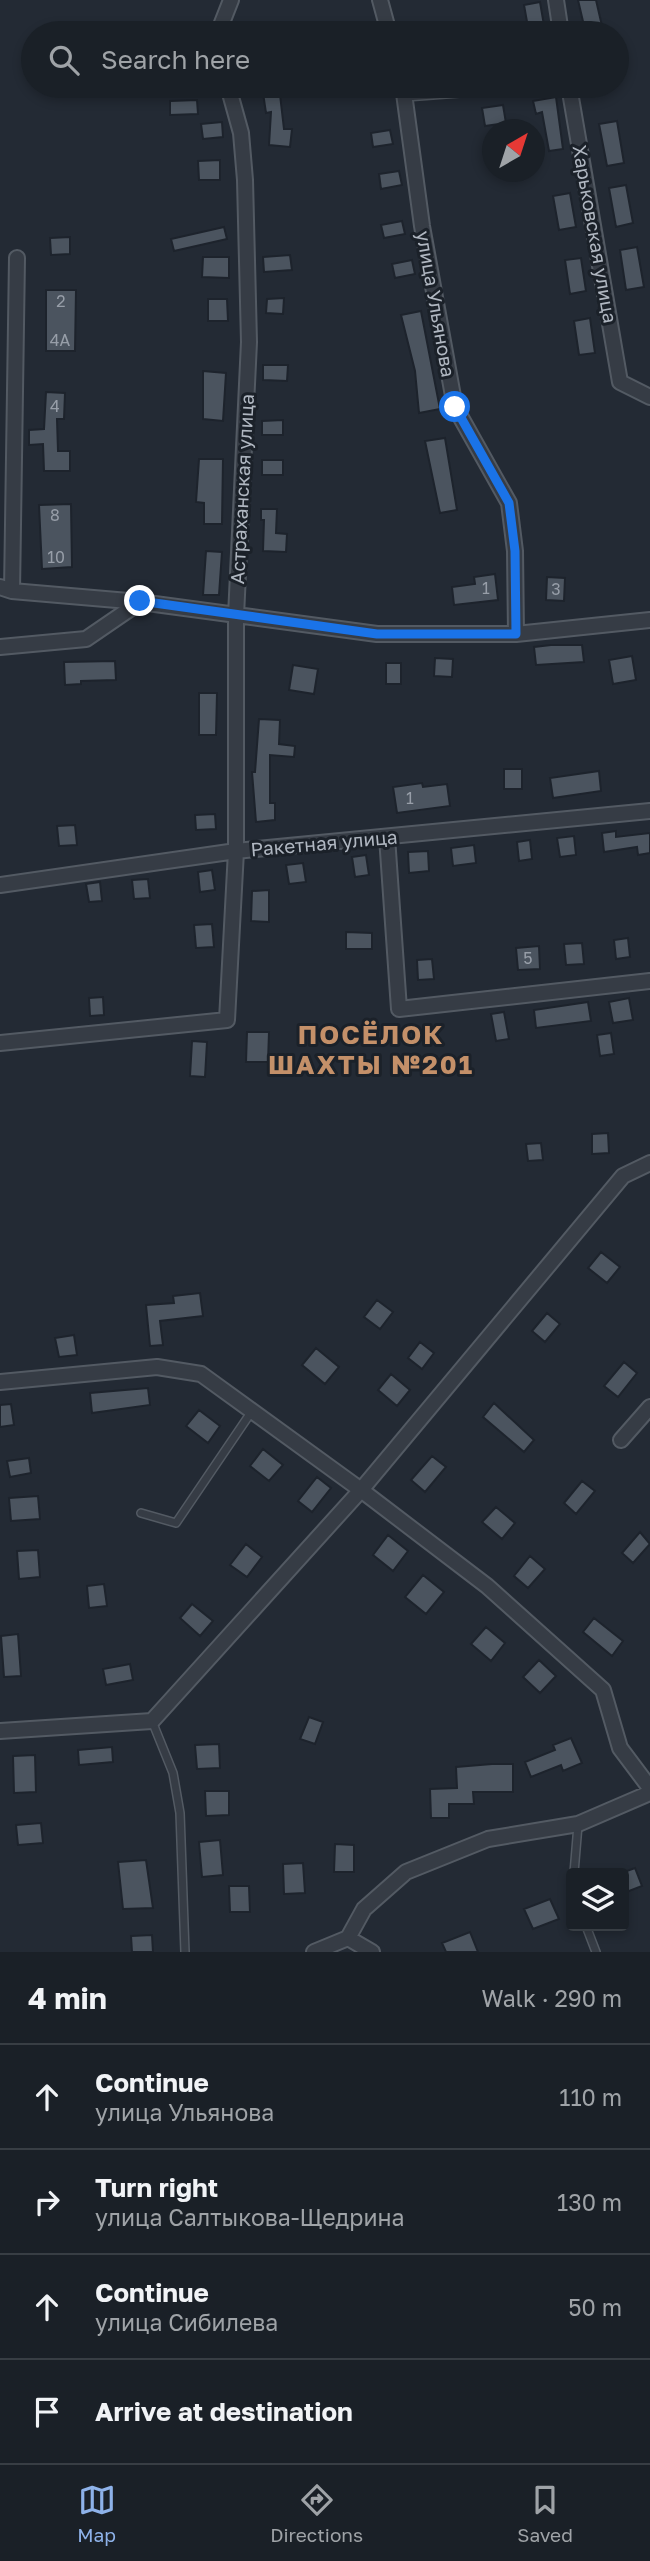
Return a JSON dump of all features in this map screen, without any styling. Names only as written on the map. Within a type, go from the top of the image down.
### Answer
[{"type":"street","points":[[223,21],[231,0]]},
{"type":"street","points":[[380,0],[386,21]]},
{"type":"street","points":[[556,0],[559,21]]},
{"type":"street","name":"Астраханская улица","points":[[0,1043],[227,1020],[236,851],[236,616],[249,342],[243,156],[241,132],[231,98]]},
{"type":"street","name":"улица Ульянова","points":[[406,98],[422,226],[455,407],[509,503],[515,551],[516,634]]},
{"type":"street","name":"Харьковская улица","points":[[571,98],[620,382],[650,397]]},
{"type":"street","points":[[17,258],[6,589],[140,601],[377,634],[516,634],[650,620]]},
{"type":"street","points":[[0,647],[86,639],[140,601]]},
{"type":"street","name":"Ракетная улица","points":[[0,885],[236,851],[650,811]]},
{"type":"street","points":[[387,837],[399,1009],[650,981]]},
{"type":"street","points":[[0,1731],[152,1721],[361,1490],[623,1176],[650,1163]]},
{"type":"street","points":[[0,1382],[157,1367],[201,1374],[487,1586],[603,1690],[620,1748],[650,1791],[578,1824],[488,1839],[406,1872],[364,1909],[348,1938],[314,1952]]},
{"type":"street","points":[[621,1440],[650,1407]]},
{"type":"street","points":[[348,1938],[372,1952]]},
{"type":"lane","points":[[141,1513],[176,1523],[253,1410]]},
{"type":"lane","points":[[152,1721],[173,1773],[180,1813],[185,1952]]},
{"type":"lane","points":[[574,1868],[578,1824]]},
{"type":"lane","points":[[588,1931],[596,1952]]},
{"type":"building","points":[[578,0],[596,0],[601,21],[583,21]]},
{"type":"building","points":[[540,2],[543,21],[527,21],[524,5]]},
{"type":"building","points":[[264,98],[280,98],[284,129],[292,129],[290,147],[269,145],[271,112],[266,113]]},
{"type":"building","points":[[556,98],[563,149],[549,151],[545,119],[542,112],[536,114],[533,101]]},
{"type":"building","points":[[197,100],[198,114],[170,115],[170,101]]},
{"type":"building","points":[[503,105],[505,119],[484,119],[482,108]]},
{"type":"building","points":[[617,121],[624,163],[607,166],[599,124]]},
{"type":"building","points":[[222,122],[223,137],[203,139],[201,124]]},
{"type":"building","points":[[390,130],[393,144],[373,147],[371,133]]},
{"type":"building","points":[[220,160],[220,180],[199,180],[198,161]]},
{"type":"building","points":[[399,171],[402,185],[381,189],[379,174]]},
{"type":"building","points":[[626,185],[633,223],[616,227],[609,188]]},
{"type":"building","points":[[570,193],[576,227],[559,230],[553,196]]},
{"type":"building","points":[[402,221],[405,234],[384,238],[381,225]]},
{"type":"building","points":[[224,227],[227,239],[174,251],[171,239]]},
{"type":"building","points":[[70,237],[70,254],[51,255],[50,238]]},
{"type":"building","points":[[637,247],[644,287],[626,290],[620,250]]},
{"type":"building","points":[[290,255],[292,270],[264,272],[263,257]]},
{"type":"building","points":[[203,257],[229,257],[229,278],[202,277]]},
{"type":"building","points":[[581,258],[586,291],[570,294],[565,260]]},
{"type":"building","points":[[412,260],[415,274],[395,278],[392,264]]},
{"type":"building","points":[[46,290],[76,290],[75,351],[46,351]]},
{"type":"building","points":[[284,298],[283,314],[266,313],[267,299]]},
{"type":"building","points":[[208,299],[227,299],[228,321],[208,321]]},
{"type":"building","points":[[421,311],[440,409],[419,413],[415,371],[401,315]]},
{"type":"building","points":[[590,318],[595,353],[579,355],[574,321]]},
{"type":"building","points":[[263,365],[288,365],[287,381],[263,380]]},
{"type":"building","points":[[203,371],[226,373],[223,421],[203,419]]},
{"type":"building","points":[[46,392],[65,393],[64,419],[57,419],[58,451],[70,451],[70,471],[44,471],[43,444],[29,445],[29,430],[44,429]]},
{"type":"building","points":[[283,420],[283,435],[262,435],[262,421]]},
{"type":"building","points":[[445,438],[457,510],[440,513],[425,441]]},
{"type":"building","points":[[199,459],[223,459],[222,524],[204,524],[204,503],[196,502]]},
{"type":"building","points":[[262,460],[283,460],[283,475],[262,475]]},
{"type":"building","points":[[71,504],[72,567],[42,569],[39,505]]},
{"type":"building","points":[[261,509],[277,509],[276,533],[287,534],[286,552],[263,551],[264,520],[261,520]]},
{"type":"building","points":[[206,551],[222,552],[219,595],[203,595]]},
{"type":"building","points":[[495,574],[498,600],[454,605],[452,587],[475,584],[474,577]]},
{"type":"building","points":[[547,577],[565,578],[564,601],[546,600]]},
{"type":"building","points":[[582,645],[584,662],[536,665],[534,647]]},
{"type":"building","points":[[632,656],[636,680],[613,684],[609,660]]},
{"type":"building","points":[[435,658],[453,659],[452,677],[434,676]]},
{"type":"building","points":[[115,661],[116,680],[81,681],[81,684],[65,685],[64,662]]},
{"type":"building","points":[[386,663],[401,663],[401,684],[386,684]]},
{"type":"building","points":[[293,665],[318,669],[314,694],[289,690]]},
{"type":"building","points":[[199,693],[217,693],[216,735],[199,735]]},
{"type":"building","points":[[259,719],[280,720],[279,744],[295,746],[294,757],[270,755],[270,803],[275,803],[275,820],[256,822],[252,772],[255,772]]},
{"type":"building","points":[[504,769],[522,769],[522,789],[504,789]]},
{"type":"building","points":[[599,771],[601,791],[553,798],[550,778]]},
{"type":"building","points":[[422,783],[423,787],[447,784],[450,806],[397,813],[393,787]]},
{"type":"building","points":[[215,814],[216,829],[196,830],[195,815]]},
{"type":"building","points":[[75,825],[77,845],[59,846],[57,826]]},
{"type":"building","points":[[616,831],[616,837],[650,833],[650,853],[638,855],[637,847],[604,852],[602,833]]},
{"type":"building","points":[[574,836],[576,855],[560,857],[557,838]]},
{"type":"building","points":[[530,840],[532,859],[519,861],[517,842]]},
{"type":"building","points":[[474,845],[476,863],[453,866],[451,848]]},
{"type":"building","points":[[428,851],[429,871],[409,873],[408,852]]},
{"type":"building","points":[[366,855],[369,875],[355,877],[352,857]]},
{"type":"building","points":[[303,863],[306,882],[289,884],[286,865]]},
{"type":"building","points":[[212,870],[215,890],[200,892],[198,872]]},
{"type":"building","points":[[148,879],[150,898],[134,899],[132,880]]},
{"type":"building","points":[[100,882],[102,901],[89,902],[86,884]]},
{"type":"building","points":[[269,890],[269,922],[251,921],[252,891]]},
{"type":"building","points":[[212,924],[214,947],[196,948],[194,925]]},
{"type":"building","points":[[346,932],[372,933],[372,949],[346,949]]},
{"type":"building","points":[[628,938],[630,957],[616,959],[614,940]]},
{"type":"building","points":[[582,943],[584,964],[566,965],[564,944]]},
{"type":"building","points":[[539,946],[540,969],[518,970],[516,948]]},
{"type":"building","points":[[432,959],[434,979],[418,980],[417,960]]},
{"type":"building","points":[[103,997],[104,1015],[90,1016],[89,998]]},
{"type":"building","points":[[629,998],[633,1020],[613,1023],[609,1002]]},
{"type":"building","points":[[588,1002],[591,1021],[536,1028],[534,1010]]},
{"type":"building","points":[[504,1012],[509,1039],[496,1041],[491,1014]]},
{"type":"building","points":[[247,1032],[269,1032],[268,1062],[246,1062]]},
{"type":"building","points":[[611,1033],[614,1054],[600,1056],[597,1035]]},
{"type":"building","points":[[192,1041],[207,1042],[205,1077],[190,1076]]},
{"type":"building","points":[[608,1133],[609,1153],[592,1154],[592,1134]]},
{"type":"building","points":[[541,1143],[543,1160],[528,1161],[526,1144]]},
{"type":"building","points":[[601,1252],[620,1267],[607,1283],[588,1268]]},
{"type":"building","points":[[200,1293],[203,1316],[160,1321],[163,1345],[150,1346],[146,1305],[174,1303],[173,1296]]},
{"type":"building","points":[[377,1300],[393,1312],[380,1329],[364,1317]]},
{"type":"building","points":[[547,1313],[560,1324],[545,1342],[532,1331]]},
{"type":"building","points":[[74,1335],[77,1355],[59,1357],[55,1338]]},
{"type":"building","points":[[420,1342],[434,1353],[422,1369],[408,1358]]},
{"type":"building","points":[[316,1348],[339,1367],[325,1384],[302,1365]]},
{"type":"building","points":[[624,1362],[637,1373],[618,1397],[604,1386]]},
{"type":"building","points":[[391,1374],[410,1390],[397,1406],[378,1390]]},
{"type":"building","points":[[148,1388],[150,1405],[92,1413],[90,1393]]},
{"type":"building","points":[[494,1403],[534,1440],[524,1452],[483,1417]]},
{"type":"building","points":[[11,1404],[14,1425],[0,1427],[0,1405]]},
{"type":"building","points":[[199,1410],[220,1426],[208,1443],[186,1426]]},
{"type":"building","points":[[263,1449],[283,1465],[269,1481],[250,1466]]},
{"type":"building","points":[[432,1456],[446,1467],[425,1492],[411,1480]]},
{"type":"building","points":[[29,1458],[31,1473],[10,1477],[7,1461]]},
{"type":"building","points":[[317,1477],[331,1488],[312,1512],[298,1501]]},
{"type":"building","points":[[582,1481],[595,1491],[576,1514],[564,1503]]},
{"type":"building","points":[[38,1496],[40,1519],[11,1521],[9,1498]]},
{"type":"building","points":[[496,1507],[515,1523],[502,1539],[482,1522]]},
{"type":"building","points":[[640,1532],[650,1544],[633,1563],[622,1553]]},
{"type":"building","points":[[388,1535],[408,1551],[393,1571],[373,1555]]},
{"type":"building","points":[[246,1544],[262,1557],[247,1577],[230,1565]]},
{"type":"building","points":[[38,1550],[40,1577],[19,1579],[17,1551]]},
{"type":"building","points":[[530,1556],[545,1569],[528,1588],[514,1576]]},
{"type":"building","points":[[423,1575],[444,1592],[426,1614],[405,1597]]},
{"type":"building","points":[[104,1584],[107,1606],[89,1608],[87,1586]]},
{"type":"building","points":[[192,1604],[213,1621],[200,1636],[180,1618]]},
{"type":"building","points":[[594,1618],[623,1641],[612,1656],[583,1632]]},
{"type":"building","points":[[486,1627],[505,1643],[491,1661],[471,1644]]},
{"type":"building","points":[[18,1634],[21,1676],[4,1677],[1,1636]]},
{"type":"building","points":[[539,1660],[556,1676],[540,1693],[523,1677]]},
{"type":"building","points":[[130,1664],[133,1680],[106,1685],[103,1669]]},
{"type":"building","points":[[309,1717],[323,1722],[315,1744],[300,1739]]},
{"type":"building","points":[[571,1738],[582,1763],[563,1771],[561,1765],[531,1777],[525,1762],[555,1750],[553,1745]]},
{"type":"building","points":[[219,1744],[220,1768],[197,1769],[195,1745]]},
{"type":"building","points":[[112,1747],[113,1762],[79,1765],[78,1750]]},
{"type":"building","points":[[35,1755],[36,1792],[14,1793],[13,1756]]},
{"type":"building","points":[[513,1764],[513,1792],[473,1792],[474,1804],[449,1804],[449,1818],[431,1818],[430,1789],[457,1788],[456,1767]]},
{"type":"building","points":[[205,1791],[229,1791],[229,1815],[206,1816]]},
{"type":"building","points":[[41,1823],[43,1843],[18,1845],[16,1825]]},
{"type":"building","points":[[220,1840],[223,1875],[202,1877],[199,1842]]},
{"type":"building","points":[[335,1844],[354,1845],[354,1872],[334,1872]]},
{"type":"building","points":[[146,1860],[153,1908],[123,1909],[118,1862]]},
{"type":"building","points":[[303,1863],[305,1893],[284,1894],[283,1864]]},
{"type":"building","points":[[635,1868],[642,1886],[629,1891],[629,1870]]},
{"type":"building","points":[[229,1886],[249,1886],[250,1912],[230,1912]]},
{"type":"building","points":[[550,1899],[559,1919],[533,1929],[524,1909]]},
{"type":"building","points":[[470,1932],[478,1952],[446,1952],[442,1943]]},
{"type":"building","points":[[152,1935],[153,1952],[132,1952],[131,1936]]},
{"type":"district","name":"ПОСЁЛОК ШАХТЫ №201","points":[[371,1050]]},
{"type":"route","points":[[140,601],[377,634],[516,634],[515,551],[509,503],[455,407]]}]
